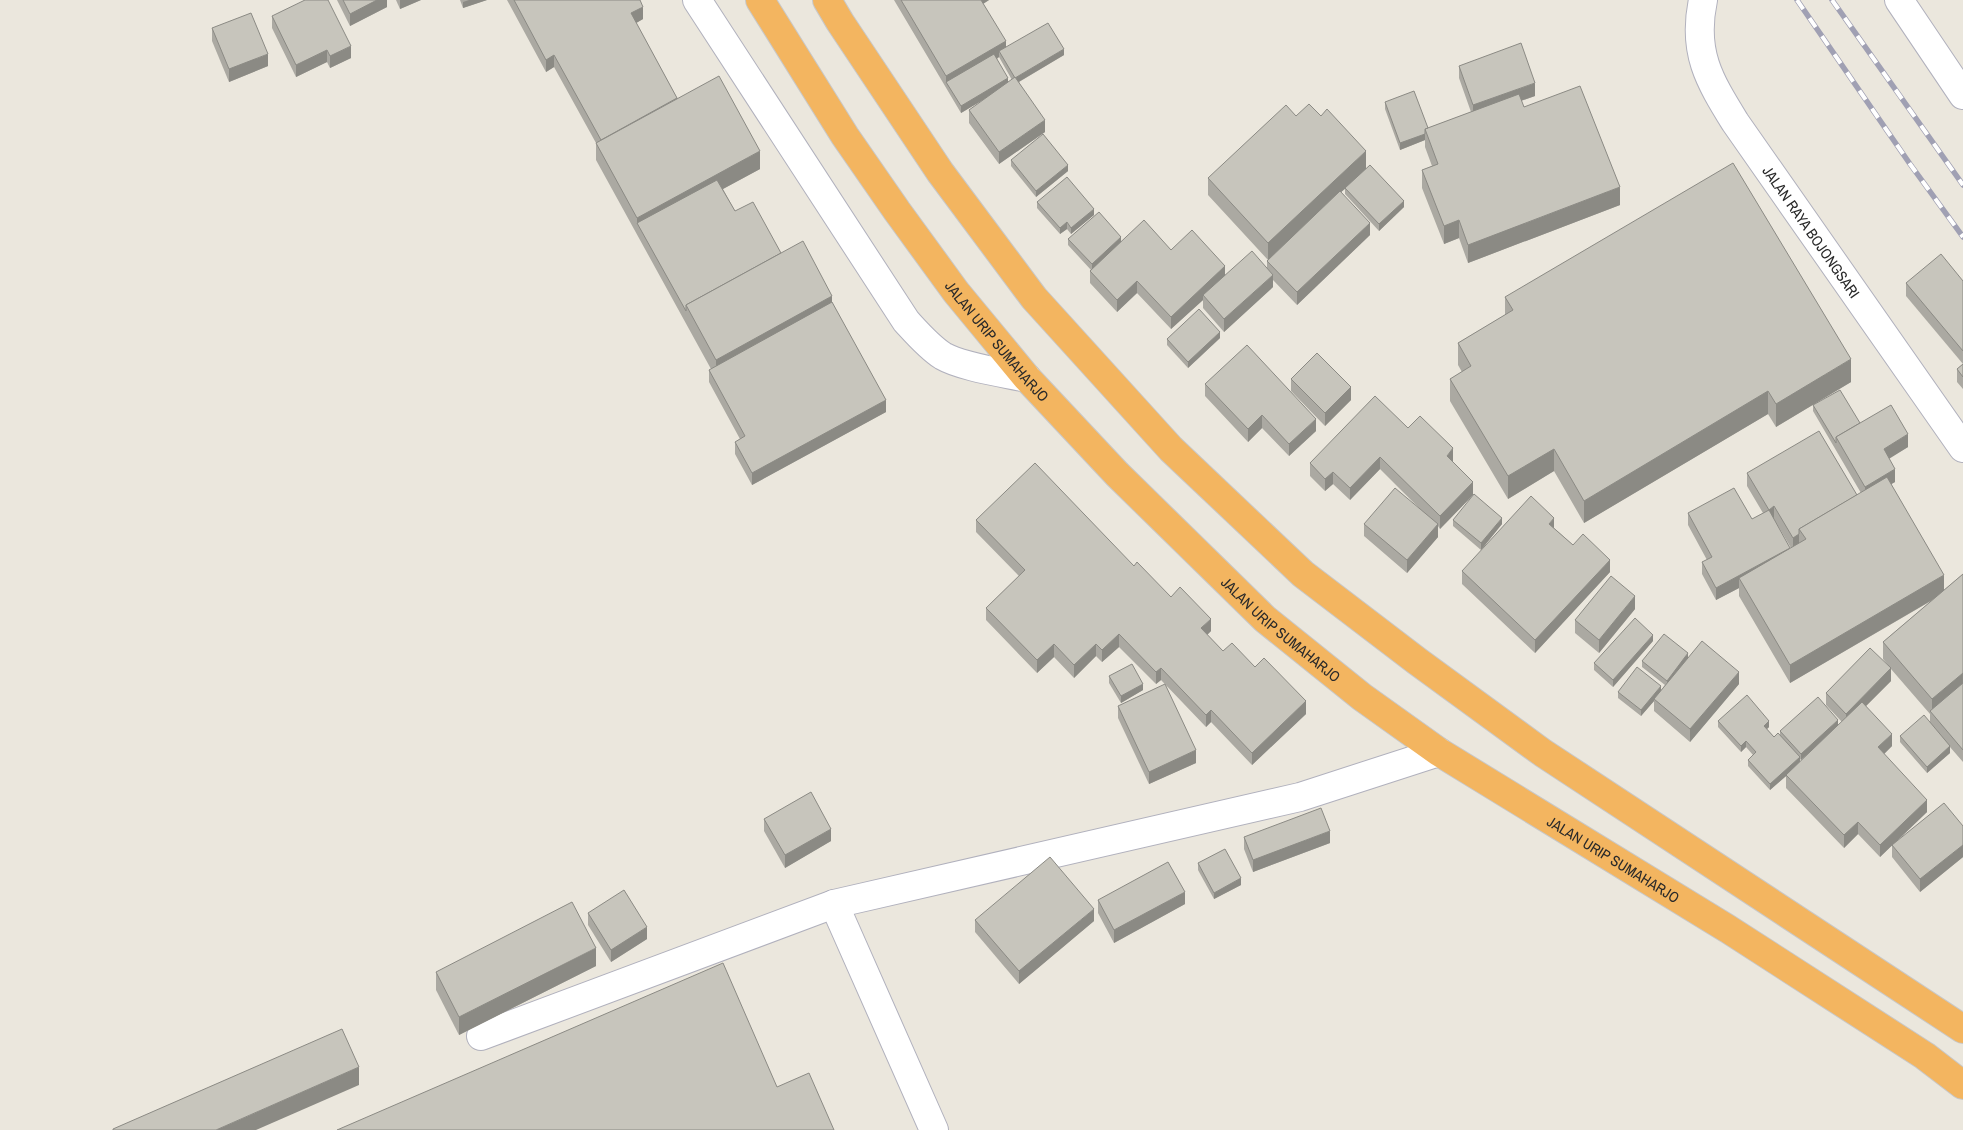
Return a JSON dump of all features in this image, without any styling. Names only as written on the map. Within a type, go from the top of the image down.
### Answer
[{"type":"highway","name":"JALAN URIP SUMAHARJO","points":[[760,0],[846,136],[897,211],[956,292],[1027,378],[1117,474],[1265,619],[1362,697],[1439,752],[1728,929],[1917,1051],[1963,1085]]},
{"type":"highway","points":[[827,0],[940,172],[1034,298],[1171,449],[1302,574],[1417,662],[1543,753],[1960,1025]]},
{"type":"street","points":[[697,0],[906,321],[923,339],[944,356],[976,367],[1027,378]]},
{"type":"street","name":"JALAN RAYA BOJONGSARI","points":[[1703,0],[1698,22],[1703,61],[1713,87],[1963,448]]},
{"type":"street","points":[[1899,0],[1963,95]]},
{"type":"street","points":[[481,1036],[834,904],[1300,797],[1439,752]]},
{"type":"street","points":[[834,904],[934,1130]]},
{"type":"building","points":[[305,0],[328,0],[351,46],[330,56],[327,50],[296,65],[272,16]]},
{"type":"building","points":[[343,0],[377,0],[350,14]]},
{"type":"building","points":[[514,0],[640,0],[643,7],[631,13],[677,98],[601,140],[554,55],[546,60]]},
{"type":"building","points":[[901,0],[981,0],[1006,41],[946,76]]},
{"type":"building","points":[[251,13],[268,54],[229,69],[212,28]]},
{"type":"building","points":[[1048,23],[1064,49],[1015,78],[999,51]]},
{"type":"building","points":[[1521,43],[1535,83],[1473,105],[1459,66]]},
{"type":"building","points":[[994,54],[1008,78],[961,106],[946,82]]},
{"type":"building","points":[[719,76],[760,151],[637,218],[596,143]]},
{"type":"building","points":[[1015,77],[1045,120],[999,152],[969,110]]},
{"type":"building","points":[[1580,86],[1620,187],[1468,245],[1459,220],[1444,226],[1422,170],[1438,164],[1425,129],[1519,94],[1524,107]]},
{"type":"building","points":[[1414,91],[1428,128],[1425,129],[1425,134],[1400,143],[1385,102]]},
{"type":"building","points":[[1309,104],[1321,116],[1327,109],[1366,151],[1268,243],[1208,178],[1286,105],[1296,116]]},
{"type":"building","points":[[1043,134],[1068,165],[1036,191],[1011,160]]},
{"type":"building","points":[[1733,163],[1851,359],[1776,404],[1768,391],[1584,501],[1554,449],[1508,476],[1450,379],[1471,366],[1458,343],[1513,310],[1505,297]]},
{"type":"building","points":[[1370,165],[1404,201],[1379,224],[1345,188]]},
{"type":"building","points":[[1067,177],[1094,209],[1071,228],[1067,222],[1060,228],[1037,202]]},
{"type":"building","points":[[717,180],[735,211],[753,202],[781,253],[686,305],[686,311],[637,223]]},
{"type":"building","points":[[1340,191],[1370,223],[1297,292],[1267,261]]},
{"type":"building","points":[[1099,212],[1121,237],[1092,264],[1068,239]]},
{"type":"building","points":[[1144,220],[1171,250],[1192,230],[1225,266],[1171,317],[1137,281],[1117,300],[1090,271]]},
{"type":"building","points":[[803,241],[832,296],[716,360],[686,305]]},
{"type":"building","points":[[1252,251],[1273,275],[1224,319],[1203,295]]},
{"type":"building","points":[[1941,254],[1963,281],[1963,351],[1906,283]]},
{"type":"building","points":[[832,302],[886,400],[752,473],[735,442],[745,436],[709,370]]},
{"type":"building","points":[[1199,309],[1220,332],[1188,362],[1167,339]]},
{"type":"building","points":[[1247,345],[1316,419],[1289,444],[1262,415],[1248,429],[1205,384]]},
{"type":"building","points":[[1317,353],[1351,387],[1325,413],[1291,379]]},
{"type":"building","points":[[1963,364],[1963,377],[1957,369]]},
{"type":"building","points":[[1840,390],[1860,423],[1836,437],[1836,443],[1813,405]]},
{"type":"building","points":[[1375,396],[1408,428],[1420,416],[1453,448],[1447,456],[1473,482],[1440,516],[1380,457],[1350,488],[1333,472],[1325,479],[1310,463]]},
{"type":"building","points":[[1891,405],[1908,434],[1884,449],[1895,469],[1865,487],[1836,437]]},
{"type":"building","points":[[1819,431],[1857,495],[1799,529],[1799,534],[1793,538],[1774,506],[1769,510],[1747,473]]},
{"type":"building","points":[[1035,463],[1134,566],[1137,562],[1171,597],[1180,587],[1211,619],[1201,628],[1223,651],[1232,643],[1255,667],[1264,658],[1306,701],[1252,753],[1211,710],[1206,715],[1161,668],[1156,672],[1119,634],[1102,650],[1096,644],[1074,665],[1054,644],[1037,660],[986,608],[1025,570],[976,520]]},
{"type":"building","points":[[1887,477],[1944,575],[1790,665],[1739,578],[1806,539],[1799,529]]},
{"type":"building","points":[[1395,488],[1438,524],[1407,560],[1364,524]]},
{"type":"building","points":[[1734,488],[1752,519],[1769,510],[1790,548],[1716,588],[1702,562],[1712,557],[1688,513]]},
{"type":"building","points":[[1474,494],[1502,518],[1481,543],[1453,520]]},
{"type":"building","points":[[1531,496],[1554,518],[1549,524],[1573,545],[1583,534],[1610,560],[1535,640],[1462,571]]},
{"type":"building","points":[[1963,574],[1963,673],[1932,699],[1883,642]]},
{"type":"building","points":[[1611,576],[1635,596],[1599,640],[1575,620]]},
{"type":"building","points":[[1635,618],[1653,635],[1613,680],[1594,663]]},
{"type":"building","points":[[1664,634],[1688,653],[1667,681],[1642,661]]},
{"type":"building","points":[[1702,641],[1739,672],[1690,729],[1654,699]]},
{"type":"building","points":[[1870,648],[1891,668],[1846,714],[1826,693]]},
{"type":"building","points":[[1132,664],[1143,684],[1121,696],[1109,676]]},
{"type":"building","points":[[1637,667],[1661,686],[1641,710],[1618,692]]},
{"type":"building","points":[[1963,683],[1963,750],[1930,711]]},
{"type":"building","points":[[1165,684],[1196,750],[1149,772],[1118,706]]},
{"type":"building","points":[[1747,695],[1769,721],[1764,726],[1774,737],[1778,733],[1800,757],[1770,784],[1748,760],[1756,752],[1746,741],[1741,746],[1718,721]]},
{"type":"building","points":[[1818,697],[1838,720],[1801,754],[1780,731]]},
{"type":"building","points":[[1862,702],[1892,734],[1878,747],[1927,800],[1880,845],[1858,822],[1844,835],[1786,775]]},
{"type":"building","points":[[1924,715],[1950,746],[1927,767],[1900,736]]},
{"type":"building","points":[[811,792],[831,829],[785,855],[764,819]]},
{"type":"building","points":[[1944,803],[1963,826],[1963,845],[1920,879],[1892,845]]},
{"type":"building","points":[[1321,808],[1330,831],[1253,860],[1244,837]]},
{"type":"building","points":[[1225,849],[1241,878],[1214,893],[1198,863]]},
{"type":"building","points":[[1050,857],[1094,909],[1019,971],[975,920]]},
{"type":"building","points":[[1168,862],[1185,892],[1114,930],[1098,900]]},
{"type":"building","points":[[624,890],[647,927],[611,950],[588,913]]},
{"type":"building","points":[[572,902],[596,948],[459,1017],[436,972]]},
{"type":"building","points":[[723,963],[777,1087],[809,1073],[834,1130],[337,1130]]},
{"type":"building","points":[[342,1029],[359,1067],[216,1130],[113,1130],[113,1129]]},
{"type":"railway","points":[[1797,0],[1910,164],[1963,237]]},
{"type":"railway","points":[[1832,0],[1963,185]]}]
